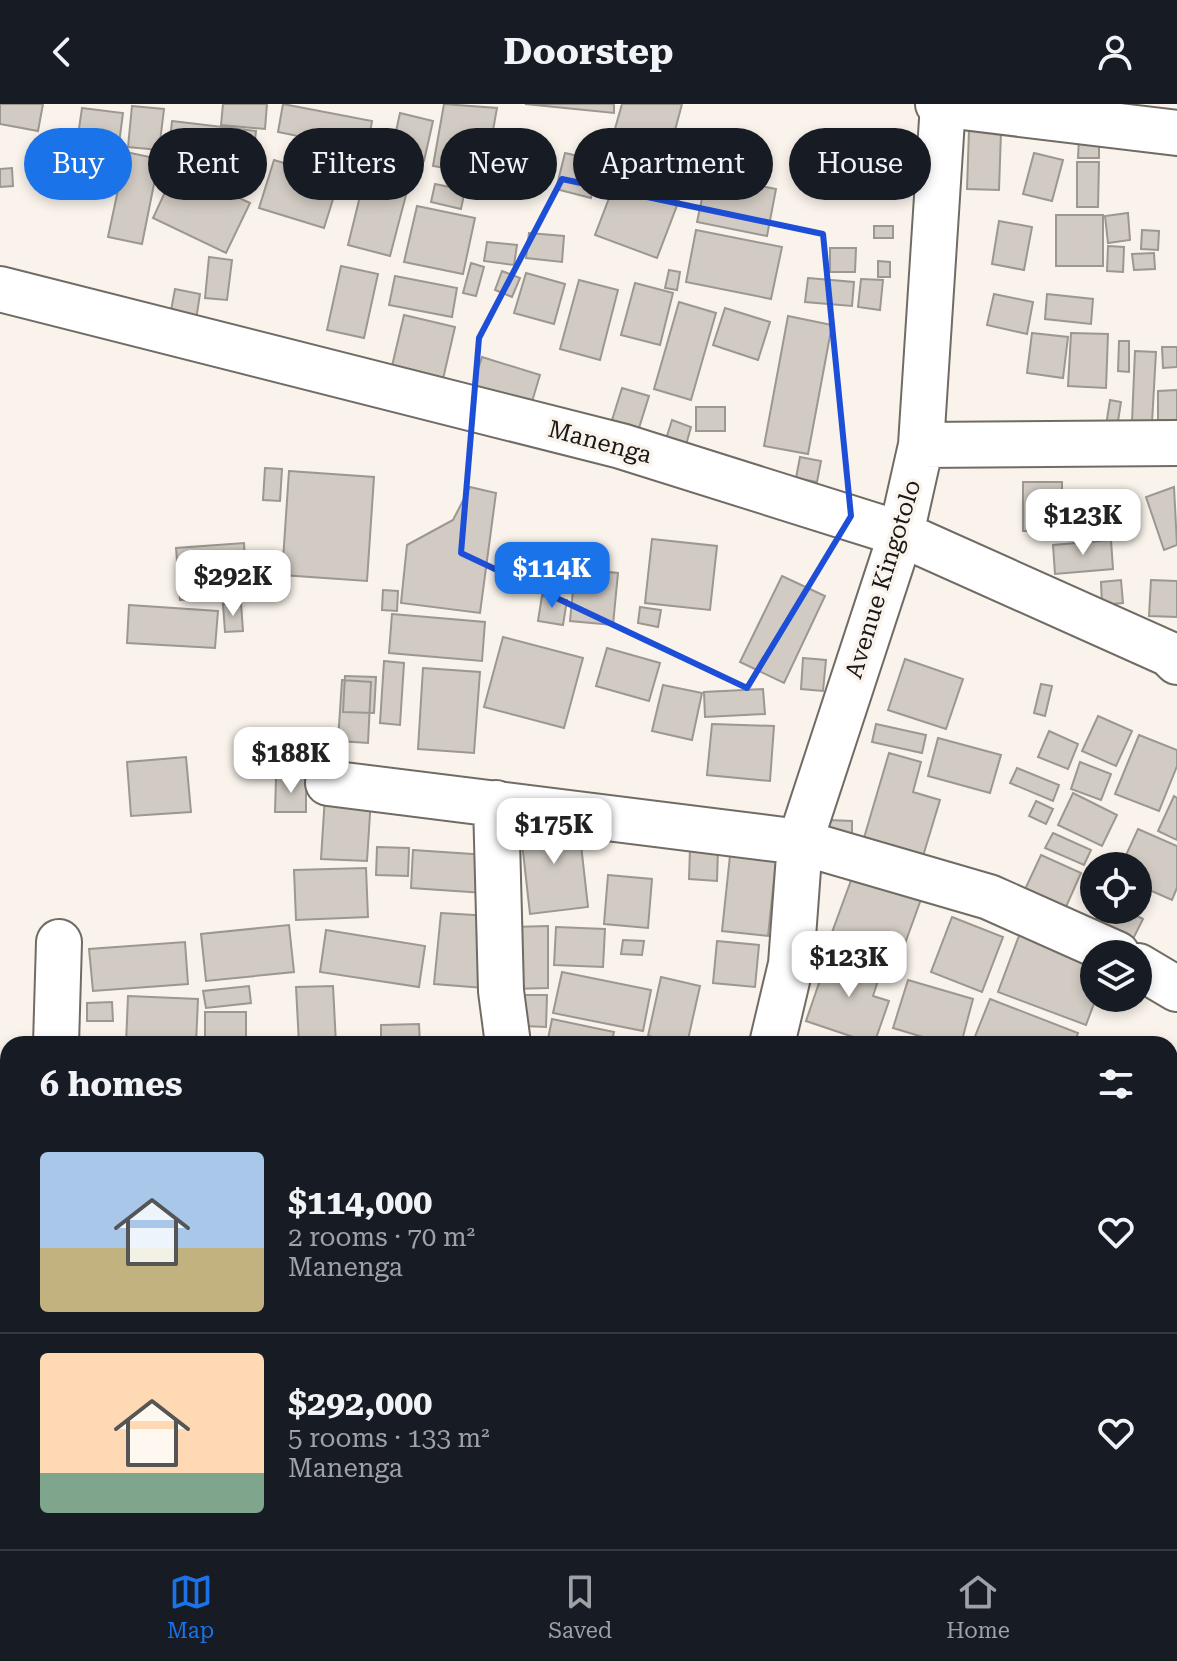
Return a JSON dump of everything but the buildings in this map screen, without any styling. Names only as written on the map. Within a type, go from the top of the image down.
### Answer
[{"type":"main road","points":[[941,104],[1177,133]]},
{"type":"main road","name":"Avenue Kingotolo","points":[[774,1036],[791,964],[800,842],[901,534],[921,445],[941,104]]},
{"type":"main road","name":"Manenga","points":[[0,289],[621,446],[901,534],[1169,654],[1177,662]]},
{"type":"main road","points":[[921,445],[1177,443]]},
{"type":"main road","points":[[328,783],[800,842],[989,897],[1086,940]]},
{"type":"main road","points":[[496,803],[501,991],[507,1036]]},
{"type":"main road","points":[[56,1036],[59,942]]},
{"type":"main road","points":[[1152,974],[1177,989]]},
{"type":"highlighted area","points":[[562,179],[823,234],[851,516],[747,688],[461,553],[479,338]]}]
